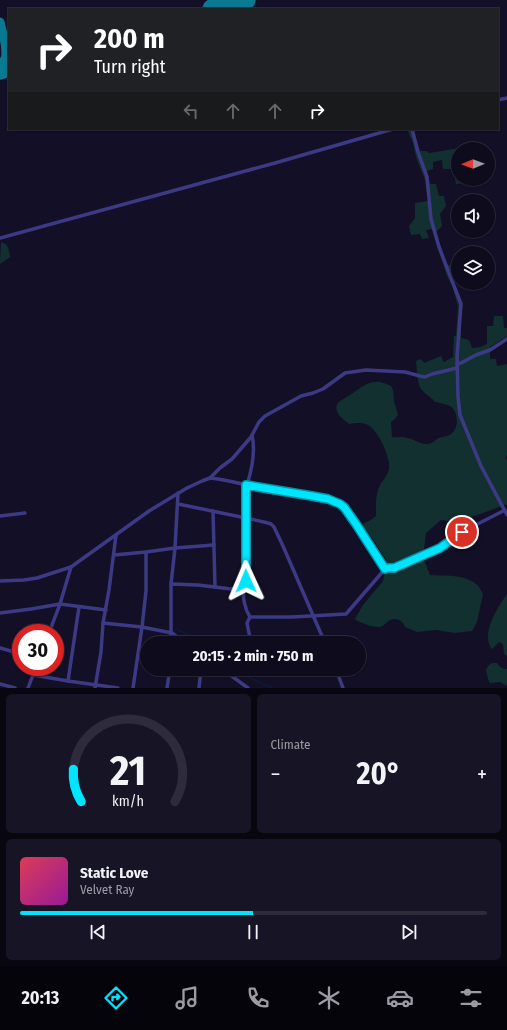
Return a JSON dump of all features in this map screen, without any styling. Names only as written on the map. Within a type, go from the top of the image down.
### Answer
[{"type":"street","points":[[0,238],[275,163],[390,130]]},
{"type":"street","points":[[412,130],[427,177],[432,219],[439,248],[461,304],[457,366],[458,397],[461,417],[481,466],[507,515]]},
{"type":"street","points":[[0,581],[37,578],[71,567],[149,511],[178,493],[210,478],[232,459],[252,435],[259,422],[265,416],[301,396],[313,394],[324,389],[345,373],[366,370],[404,372],[425,377],[457,366],[476,355],[490,350],[507,339]]},
{"type":"street","points":[[250,617],[245,607],[244,587],[246,581],[246,485],[251,473],[254,456],[254,441],[252,435]]},
{"type":"street","points":[[210,478],[328,499],[340,504],[344,507],[356,524],[385,569]]},
{"type":"street","points":[[172,636],[171,584],[175,548],[178,493]]},
{"type":"street","points":[[178,504],[268,523],[274,527],[322,636]]},
{"type":"street","points":[[250,617],[292,617],[346,614],[385,569],[394,568],[440,548],[462,532],[505,510]]},
{"type":"street","points":[[213,511],[215,587]]},
{"type":"street","points":[[0,516],[25,513]]},
{"type":"street","points":[[95,687],[116,535]]},
{"type":"street","points":[[114,555],[214,545]]},
{"type":"street","points":[[132,688],[146,591],[146,552]]},
{"type":"street","points":[[52,624],[71,567]]},
{"type":"street","points":[[171,584],[231,589],[244,587]]},
{"type":"street","points":[[0,613],[31,610],[60,604],[106,610]]},
{"type":"street","points":[[68,681],[79,607]]},
{"type":"street","points":[[249,636],[247,623],[250,617]]},
{"type":"street","points":[[103,623],[142,627],[172,633],[176,636]]},
{"type":"street","points":[[0,648],[12,651]]},
{"type":"street","points":[[28,688],[33,676]]},
{"type":"street","points":[[39,676],[95,687],[118,688]]},
{"type":"street","points":[[167,688],[169,676]]},
{"type":"street","points":[[199,688],[200,676]]},
{"type":"street","points":[[232,676],[248,688]]},
{"type":"street","points":[[339,676],[343,688]]},
{"type":"street","points":[[0,684],[15,688]]},
{"type":"green space","points":[[407,130],[413,130],[420,151],[427,151],[429,153],[451,149],[451,169],[443,169],[442,160],[433,162],[433,169],[427,171],[430,184],[436,184],[439,196],[444,196],[446,206],[440,214],[442,226],[436,232],[447,265],[451,264],[451,283],[447,276],[432,229],[426,230],[429,238],[422,239],[420,234],[411,235],[409,226],[415,218],[415,203],[428,201],[425,180],[416,157],[413,143]]},
{"type":"green space","points":[[1,242],[7,246],[10,257],[0,264]]},
{"type":"green space","points":[[453,290],[456,290],[461,304],[461,338],[469,340],[472,348],[487,344],[487,326],[493,326],[494,316],[503,316],[504,328],[507,328],[507,336],[490,347],[490,359],[496,359],[497,366],[507,364],[507,455],[505,458],[507,460],[507,504],[455,522],[441,520],[426,533],[423,558],[430,575],[464,578],[476,584],[483,594],[477,622],[472,631],[455,633],[436,630],[417,632],[405,627],[401,621],[397,619],[390,620],[379,627],[373,626],[355,619],[363,605],[383,581],[387,561],[362,524],[376,516],[377,493],[380,485],[388,473],[389,464],[386,452],[376,432],[364,423],[349,424],[338,414],[336,408],[337,404],[370,383],[384,383],[391,386],[393,390],[398,415],[391,422],[392,437],[405,437],[423,444],[428,444],[451,434],[457,424],[455,412],[448,405],[435,402],[421,389],[418,380],[416,361],[421,359],[424,363],[441,356],[444,362],[453,357],[458,306]]},
{"type":"green space","points":[[507,594],[507,656],[504,654],[503,644],[499,642],[492,649],[488,636],[489,628],[495,613]]},
{"type":"green space","points":[[492,663],[497,663],[501,668],[507,669],[507,686],[500,682],[490,683],[486,670]]},
{"type":"waterway","points":[[177,629],[190,636]]},
{"type":"waterway","points":[[246,676],[272,688]]},
{"type":"taxiway","points":[[0,22],[5,42],[8,45]]},
{"type":"taxiway","points":[[0,65],[3,63],[5,58],[5,42]]},
{"type":"runway","points":[[217,8],[245,0]]},
{"type":"runway","points":[[0,69],[8,66]]},
{"type":"route","points":[[246,581],[246,485],[328,499],[340,504],[344,507],[356,524],[385,569],[394,568],[440,548],[462,532]]}]
